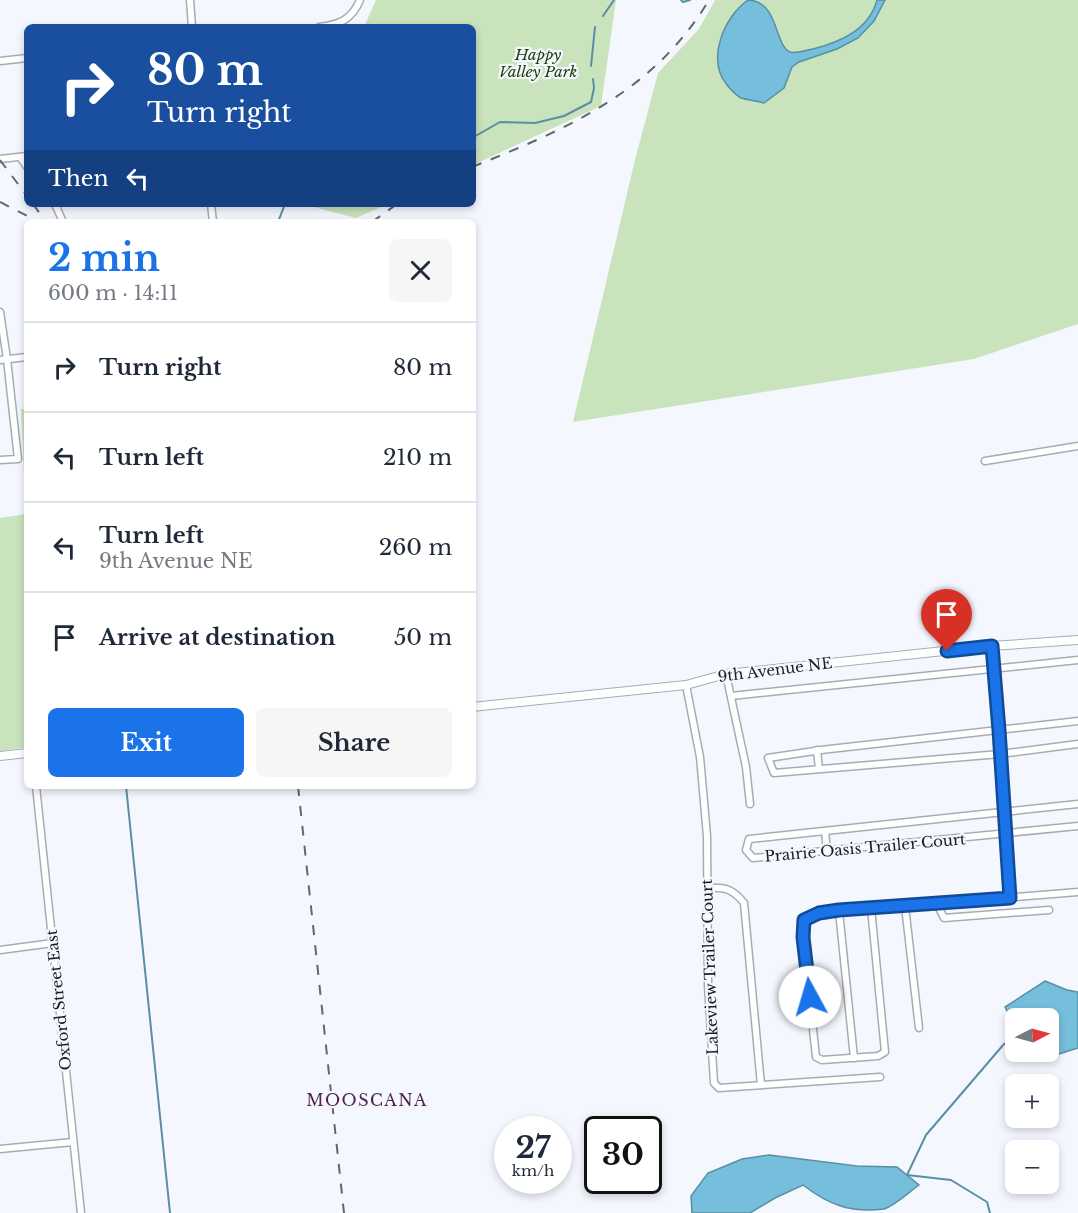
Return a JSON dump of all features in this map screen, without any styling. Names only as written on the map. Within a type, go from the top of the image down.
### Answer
[{"type":"street","points":[[190,0],[192,24]]},
{"type":"street","points":[[332,24],[344,21],[355,12],[360,0]]},
{"type":"street","points":[[0,60],[24,58]]},
{"type":"street","points":[[0,159],[23,156]]},
{"type":"street","points":[[0,312],[18,459],[0,460]]},
{"type":"street","points":[[4,359],[24,357]]},
{"type":"street","points":[[985,461],[1078,446]]},
{"type":"street","name":"9th Avenue NE","points":[[476,707],[686,685],[726,674],[992,646],[1078,640]]},
{"type":"street","points":[[992,646],[1010,898]]},
{"type":"street","points":[[731,696],[1078,660]]},
{"type":"street","points":[[726,674],[746,767],[750,804]]},
{"type":"street","name":"Lakeview Trailer Court","points":[[686,685],[700,757],[707,836],[708,985],[714,1083],[719,1088],[880,1077]]},
{"type":"street","points":[[1078,721],[817,750],[768,758],[774,773],[1000,754],[1078,744]]},
{"type":"street","points":[[817,750],[819,769]]},
{"type":"street","points":[[0,756],[24,753]]},
{"type":"street","name":"Oxford Street East","points":[[36,789],[81,1213]]},
{"type":"street","name":"Prairie Oasis Trailer Court","points":[[1078,804],[749,838],[746,850],[753,858],[1078,826]]},
{"type":"street","points":[[825,831],[827,852]]},
{"type":"street","points":[[708,888],[726,887],[735,892],[744,903],[761,1085]]},
{"type":"street","points":[[871,908],[885,1052],[878,1056],[822,1060],[816,1057],[804,948],[804,920],[819,913],[839,910],[1078,892]]},
{"type":"street","points":[[938,904],[945,918],[1049,910]]},
{"type":"street","points":[[905,906],[919,1028]]},
{"type":"street","points":[[839,910],[854,1058]]},
{"type":"street","points":[[0,951],[53,943]]},
{"type":"street","points":[[0,1149],[73,1143]]},
{"type":"green space","name":"Happy Valley Park","points":[[376,0],[616,0],[601,106],[476,164],[476,24],[365,24]]},
{"type":"green space","points":[[715,0],[1078,0],[1078,324],[974,359],[573,422],[658,73],[699,29]]},
{"type":"green space","points":[[314,207],[381,207],[356,218]]},
{"type":"green space","points":[[21,409],[24,409],[24,472]]},
{"type":"green space","points":[[24,514],[24,747],[0,751],[0,518]]},
{"type":"water","points":[[748,0],[758,2],[765,8],[771,15],[785,48],[796,53],[823,46],[852,33],[867,19],[877,0],[885,0],[874,21],[858,38],[837,49],[799,62],[792,67],[784,88],[764,103],[741,98],[735,94],[721,75],[718,63],[718,51],[725,28],[739,7]]},
{"type":"water","points":[[1045,981],[1078,992],[1078,1048],[1059,1054],[1059,1008],[1005,1007]]},
{"type":"water","points":[[769,1155],[857,1166],[897,1167],[919,1185],[884,1209],[861,1210],[840,1206],[822,1198],[803,1185],[750,1213],[692,1213],[691,1196],[708,1173],[742,1159]]},
{"type":"waterway","points":[[603,16],[614,0]]},
{"type":"waterway","points":[[681,0],[683,2],[690,0]]},
{"type":"waterway","points":[[591,66],[595,27]]},
{"type":"waterway","points":[[476,136],[500,122],[535,123],[564,116],[591,102],[593,79]]},
{"type":"waterway","points":[[279,219],[284,207]]},
{"type":"waterway","points":[[126,789],[170,1213]]},
{"type":"waterway","points":[[990,1213],[987,1202],[951,1180],[907,1175],[926,1135],[1005,1043]]},
{"type":"railway","points":[[476,165],[541,138],[606,104],[662,60],[687,32],[709,0]]},
{"type":"railway","points":[[0,160],[24,192]]},
{"type":"railway","points":[[0,202],[33,219]]},
{"type":"railway","points":[[35,207],[44,219]]},
{"type":"railway","points":[[376,219],[393,207]]},
{"type":"railway","points":[[298,789],[344,1213]]},
{"type":"district","name":"MOOSCANA","points":[[367,1100]]},
{"type":"route","points":[[810,997],[803,937],[804,920],[819,913],[839,910],[1010,898],[992,646],[947,651]]}]
